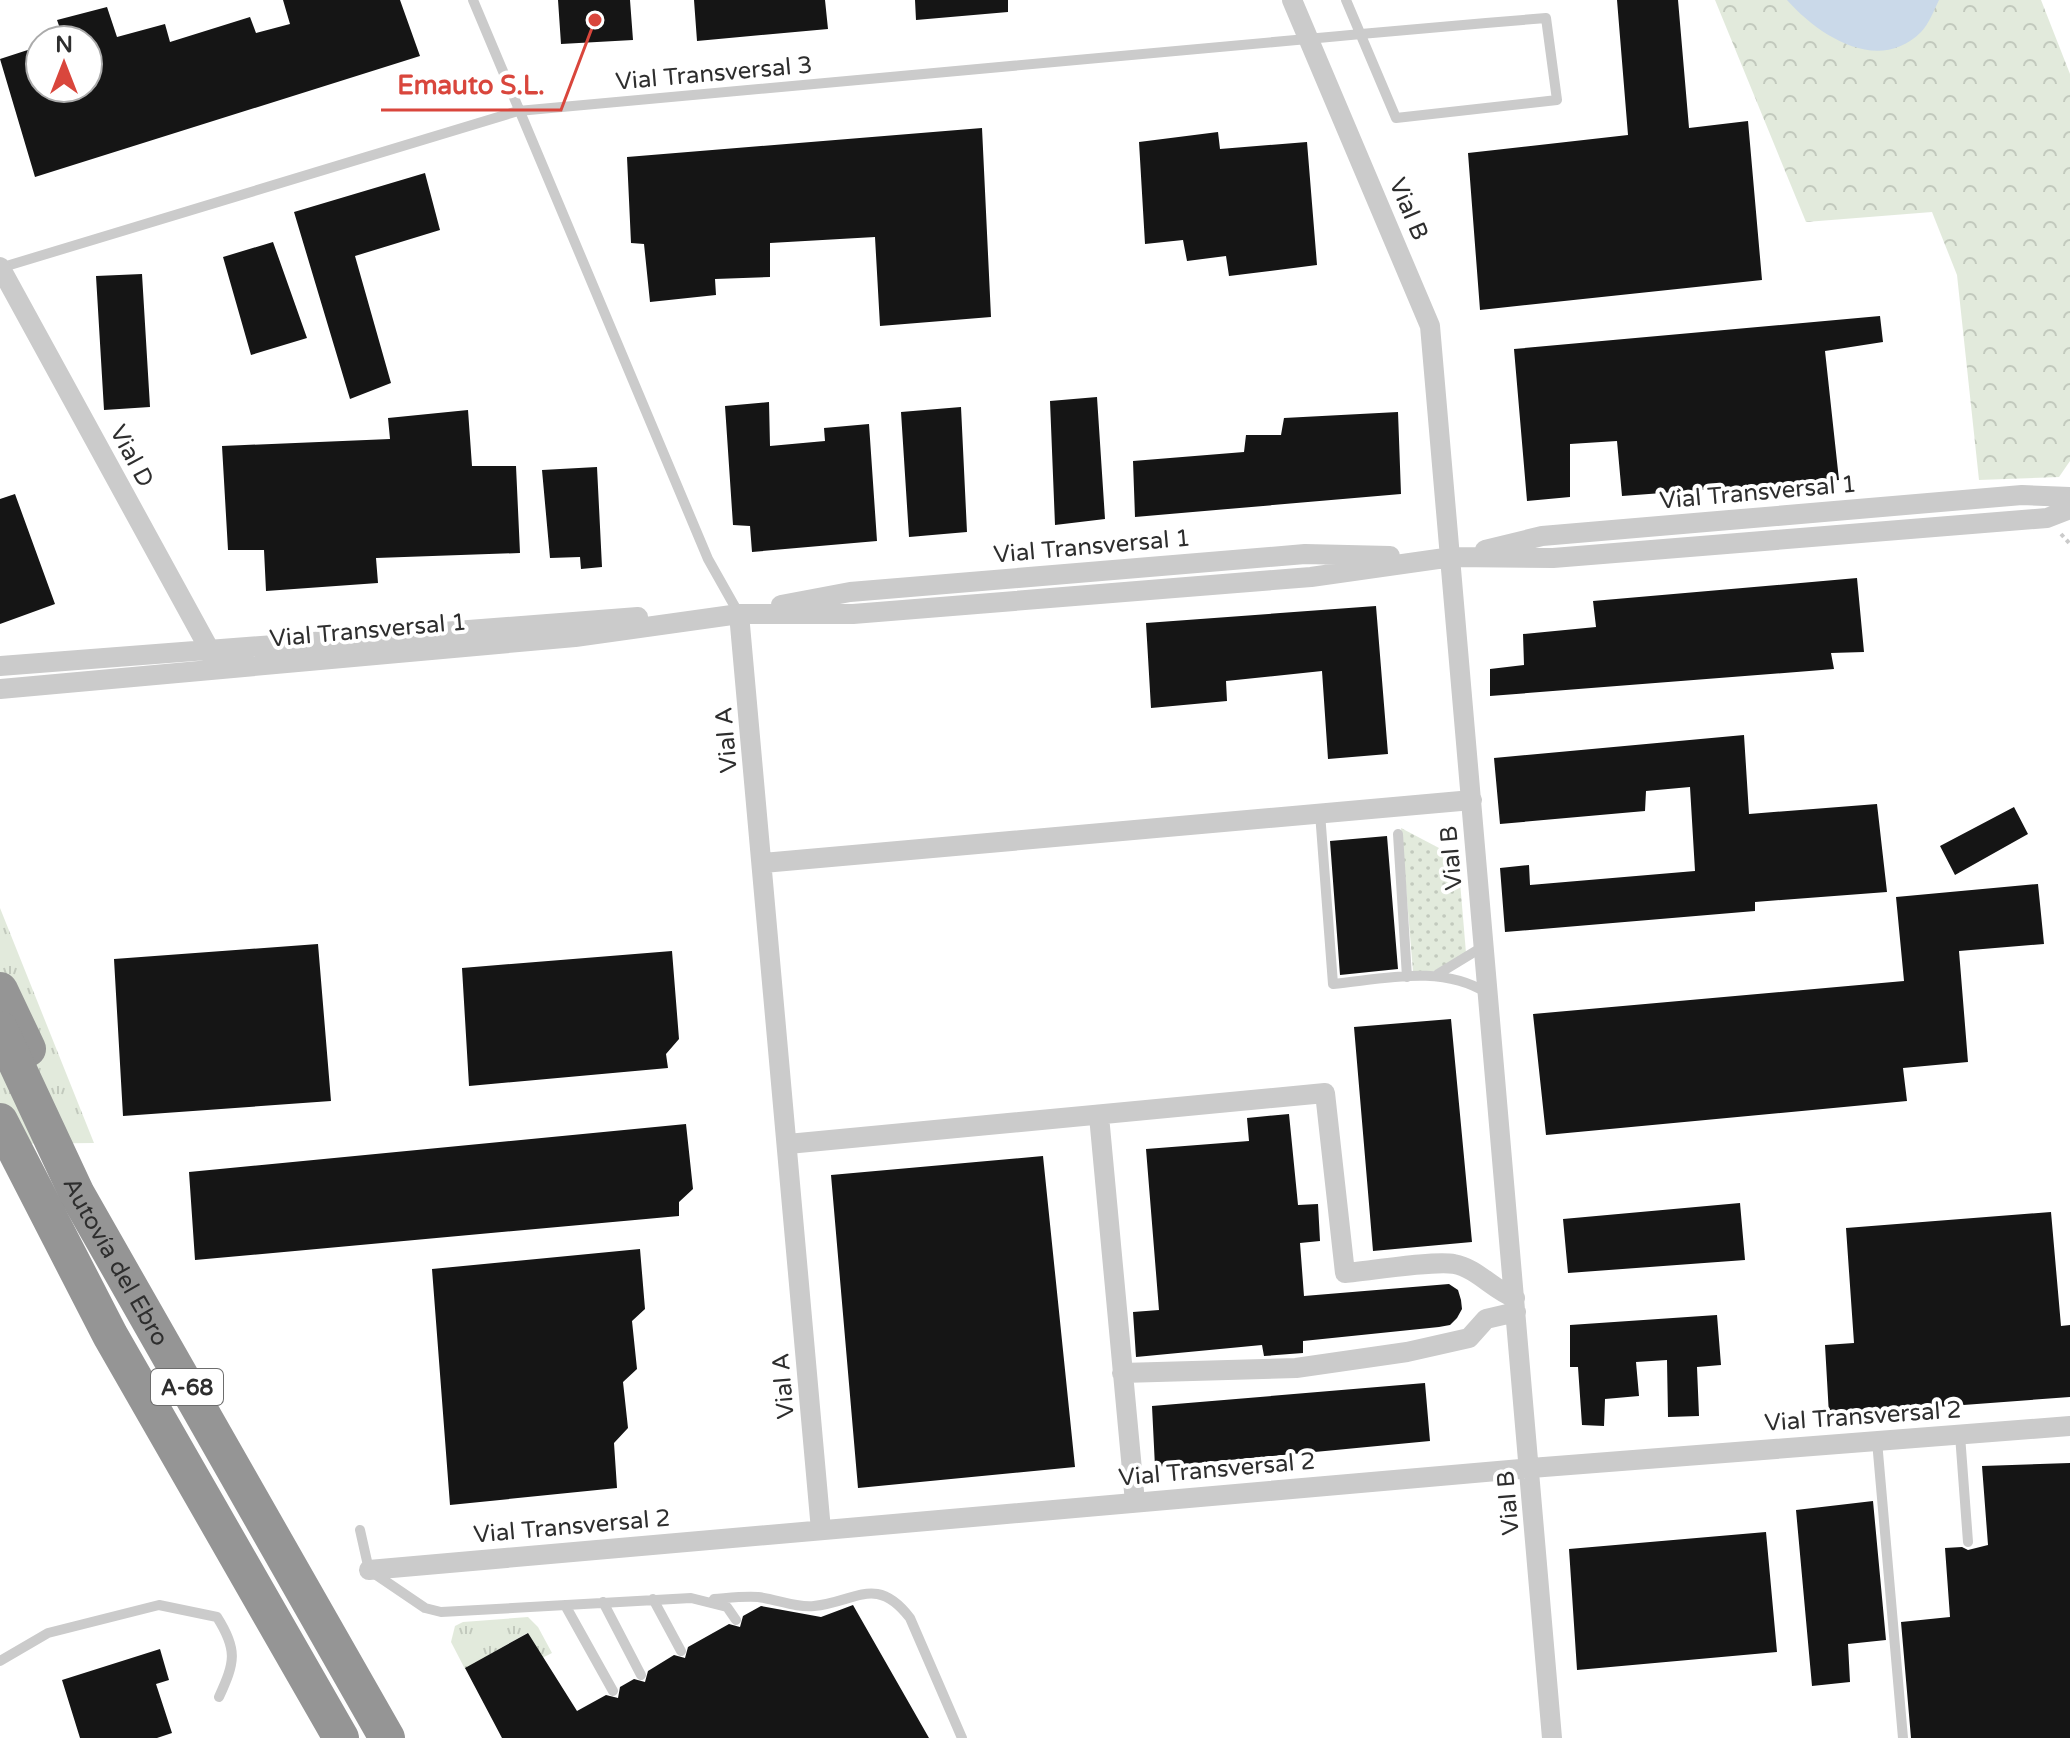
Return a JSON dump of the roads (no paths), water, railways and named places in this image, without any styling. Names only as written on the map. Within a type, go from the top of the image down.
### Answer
[{"type":"highway","points":[[0,990],[41,1076],[51,1139]]},
{"type":"highway","name":"Autovía del Ebro","points":[[0,1029],[77,1194],[387,1738]]},
{"type":"highway","name":"Autovía del Ebro","points":[[0,1121],[110,1335],[341,1738]]},
{"type":"highway","points":[[0,1146],[9,1178],[51,1262],[316,1738]]},
{"type":"street","name":"Vial B","points":[[1292,0],[1430,326],[1552,1738]]},
{"type":"street","name":"Vial D","points":[[0,268],[221,670]]},
{"type":"street","name":"Vial Transversal 1","points":[[1452,557],[1542,536],[2022,495],[2070,497]]},
{"type":"street","name":"Vial Transversal 1","points":[[0,689],[575,637],[739,614],[850,592],[1305,554],[1584,556],[2047,518],[2070,509]]},
{"type":"street","name":"Vial Transversal 1","points":[[0,666],[594,619],[739,614]]},
{"type":"street","name":"Vial A","points":[[739,614],[821,1530]]},
{"type":"street","points":[[763,863],[1472,800]]},
{"type":"street","points":[[788,1144],[1325,1093],[1345,1273],[1454,1264],[1478,1275],[1516,1305],[1486,1319],[1469,1338],[1407,1352],[1296,1368],[1122,1373]]},
{"type":"street","points":[[1099,1116],[1135,1502]]},
{"type":"street","name":"Vial Transversal 2","points":[[369,1570],[1531,1468],[2070,1426]]},
{"type":"lane","name":"Vial A","points":[[473,0],[708,559],[739,614]]},
{"type":"lane","points":[[1346,0],[1396,118],[1557,100],[1546,18],[1361,34]]},
{"type":"lane","name":"Vial Transversal 3","points":[[0,268],[518,111],[1361,34]]},
{"type":"lane","points":[[1320,813],[1333,984],[1438,974],[1474,985],[1489,994]]},
{"type":"lane","points":[[1398,834],[1407,977]]},
{"type":"lane","points":[[1438,974],[1485,946]]},
{"type":"lane","points":[[1960,1435],[1968,1542]]},
{"type":"lane","points":[[1877,1441],[1903,1738]]},
{"type":"lane","points":[[360,1530],[369,1570],[425,1608],[441,1612],[653,1599],[758,1597],[813,1607],[859,1593],[879,1594],[899,1604],[910,1618],[962,1738]]},
{"type":"lane","points":[[653,1599],[681,1651]]},
{"type":"lane","points":[[708,1600],[727,1607],[736,1620]]},
{"type":"lane","points":[[603,1602],[641,1675]]},
{"type":"lane","points":[[0,1661],[48,1633],[159,1605],[217,1617],[227,1633],[235,1663],[219,1697]]},
{"type":"lane","points":[[565,1605],[613,1691]]},
{"type":"water","points":[[1787,0],[1939,0],[1921,32],[1904,44],[1886,50],[1868,50],[1832,37]]},
{"type":"place","name":"Emauto S.L.","points":[[595,20]]}]
